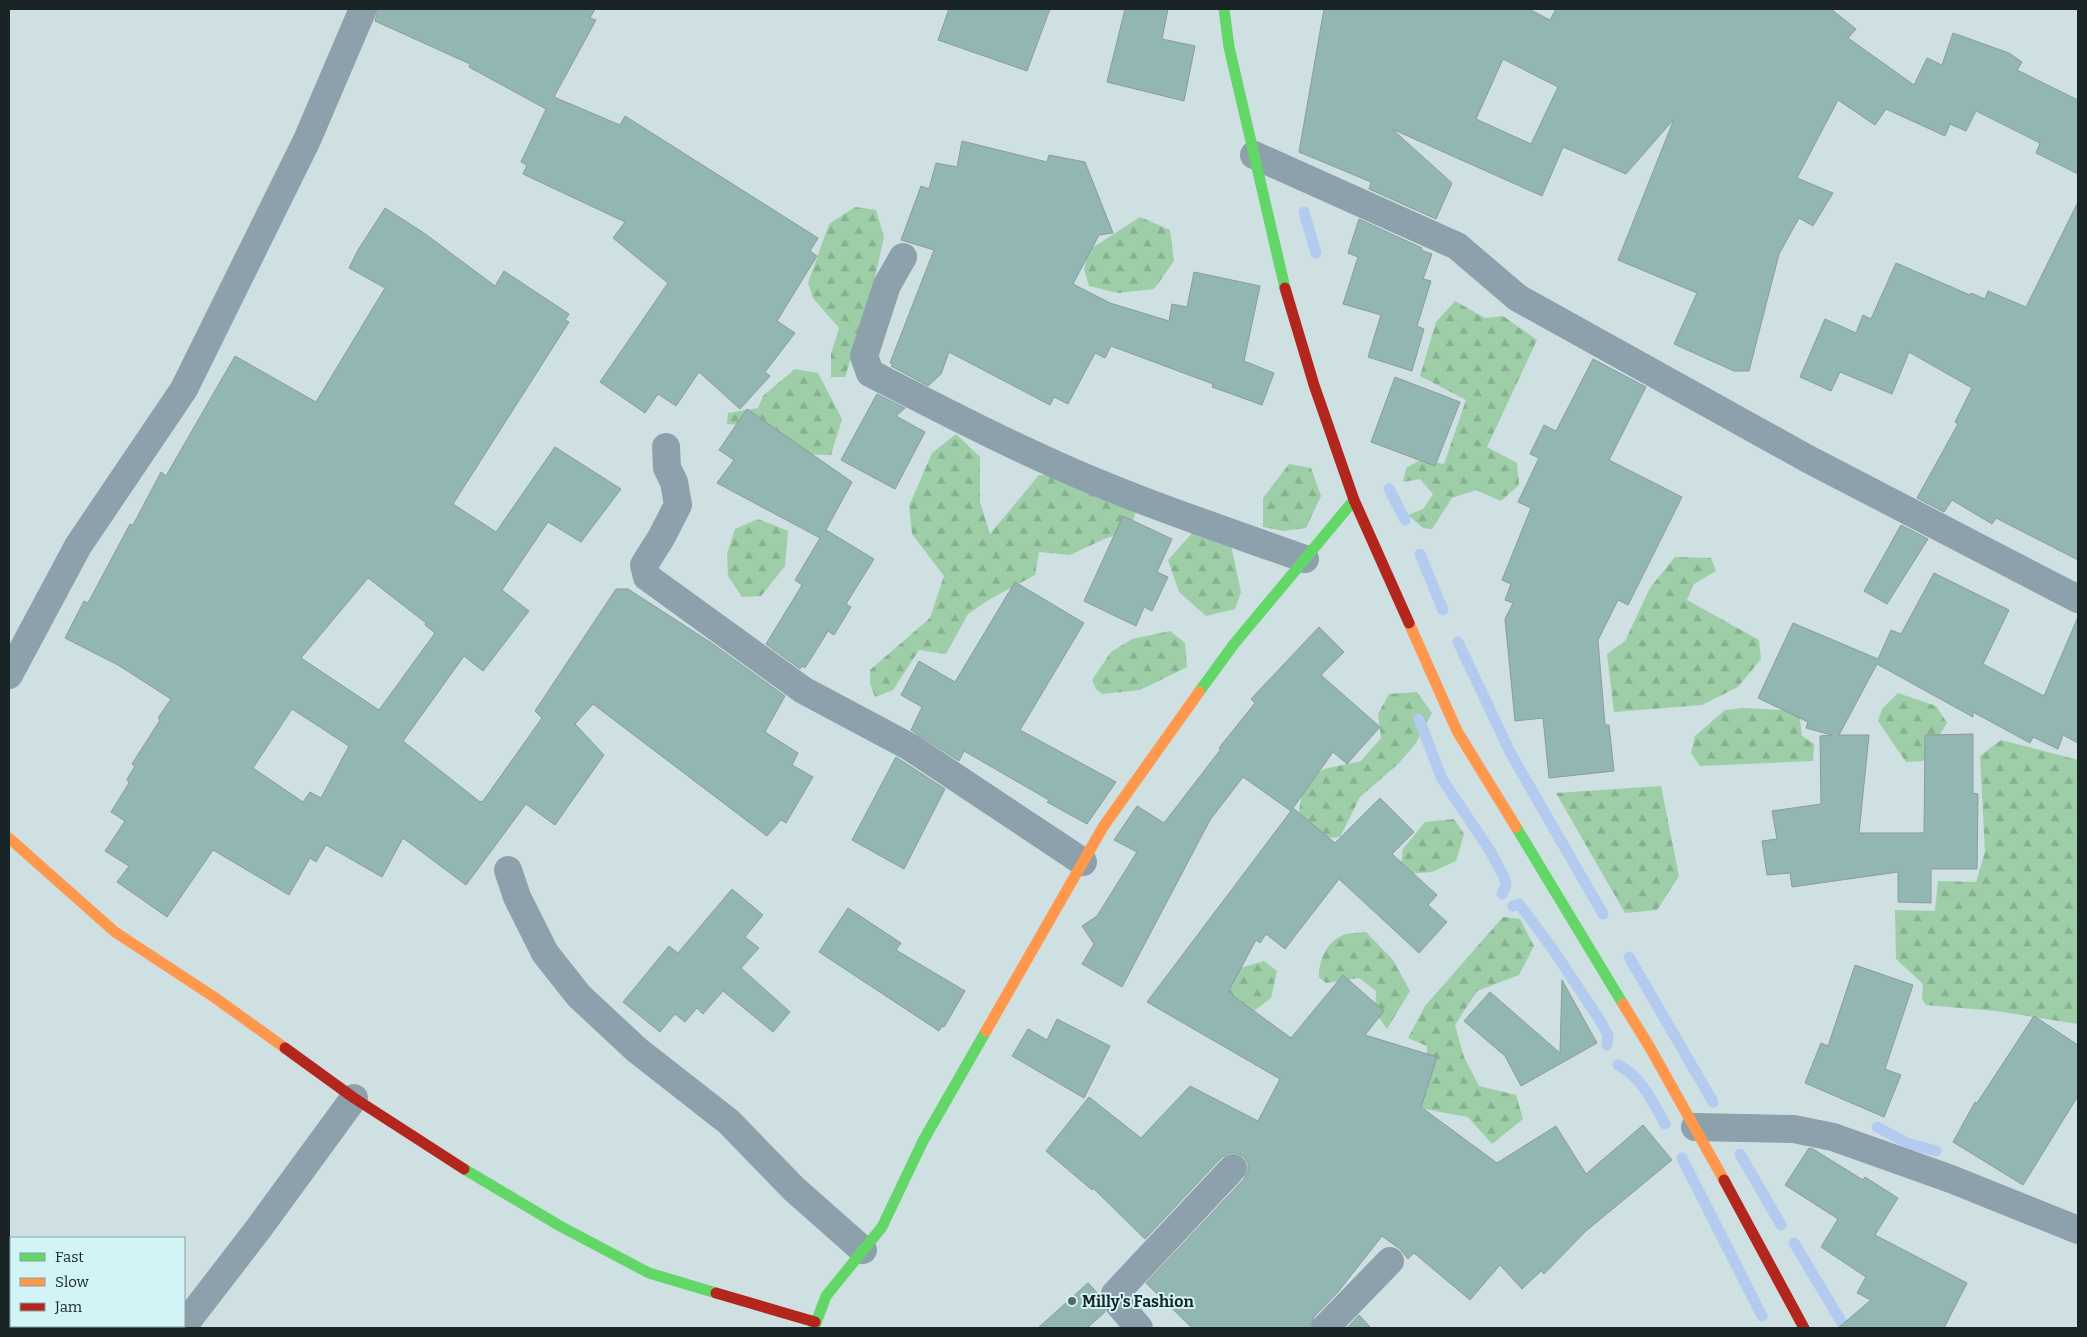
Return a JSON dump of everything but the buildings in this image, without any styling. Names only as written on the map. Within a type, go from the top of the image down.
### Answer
[{"type":"street","points":[[9,675],[78,546],[184,389],[307,140],[363,9]]},
{"type":"street","points":[[1224,9],[1229,47],[1284,286],[1314,385],[1354,500],[1457,731],[1649,1046],[1781,1283],[1804,1328]]},
{"type":"street","points":[[1254,155],[1457,246],[1518,298],[1808,459],[2078,599]]},
{"type":"street","points":[[903,257],[887,285],[864,356],[870,373],[959,419],[1051,463],[1166,509],[1305,559]]},
{"type":"street","points":[[666,448],[667,468],[674,482],[678,504],[661,538],[644,565],[647,577],[803,690],[910,747],[1083,862]]},
{"type":"street","points":[[9,838],[115,932],[214,997],[354,1098],[459,1166],[560,1226],[649,1273],[814,1325],[826,1296],[882,1227],[923,1141],[1103,827],[1234,644],[1354,500]]},
{"type":"street","points":[[508,870],[517,897],[545,953],[578,996],[637,1050],[729,1122],[794,1190],[863,1250]]},
{"type":"street","points":[[185,1324],[259,1228],[354,1098]]},
{"type":"street","points":[[1695,1127],[1794,1129],[1833,1138],[1951,1180],[2078,1230]]},
{"type":"street","points":[[1139,1328],[1117,1302],[1115,1294],[1233,1168]]},
{"type":"street","points":[[1325,1328],[1390,1261]]},
{"type":"green space","points":[[855,207],[876,210],[884,237],[871,295],[845,377],[831,377],[831,354],[839,328],[813,298],[808,283],[829,224]]},
{"type":"green space","points":[[1140,217],[1170,230],[1174,261],[1154,289],[1118,293],[1089,286],[1084,269],[1089,250]]},
{"type":"green space","points":[[1455,301],[1485,318],[1503,316],[1537,340],[1487,447],[1517,463],[1519,485],[1501,501],[1476,490],[1452,498],[1432,529],[1423,528],[1408,515],[1423,509],[1433,494],[1420,479],[1403,482],[1406,468],[1422,459],[1444,464],[1466,400],[1420,376],[1436,322]]},
{"type":"green space","points":[[795,369],[818,373],[842,419],[831,455],[790,454],[752,426],[727,424],[728,413],[758,408],[763,396]]},
{"type":"green space","points":[[956,434],[980,457],[980,502],[990,534],[1039,475],[1110,474],[1139,498],[1131,530],[1104,539],[1070,555],[1039,552],[1035,575],[990,599],[968,614],[946,654],[919,650],[893,690],[875,697],[870,683],[870,670],[930,618],[944,576],[912,534],[909,506],[932,453]]},
{"type":"green space","points":[[1289,464],[1311,468],[1321,496],[1306,528],[1284,531],[1263,527],[1263,498]]},
{"type":"green space","points":[[758,519],[788,531],[785,566],[761,596],[742,597],[728,576],[727,554],[735,529]]},
{"type":"green space","points":[[1193,532],[1231,545],[1241,592],[1235,609],[1206,616],[1179,592],[1168,560]]},
{"type":"green space","points":[[1675,557],[1711,558],[1716,571],[1694,584],[1687,600],[1759,640],[1761,659],[1738,687],[1702,705],[1614,712],[1607,654],[1625,641],[1650,588]]},
{"type":"green space","points":[[1170,631],[1185,643],[1187,667],[1140,690],[1102,694],[1096,689],[1092,680],[1111,652],[1132,639]]},
{"type":"green space","points":[[1417,692],[1432,713],[1416,743],[1399,763],[1360,797],[1340,837],[1307,840],[1297,825],[1304,780],[1324,769],[1361,761],[1381,738],[1378,714],[1389,694]]},
{"type":"green space","points":[[1898,693],[1936,706],[1947,723],[1923,761],[1906,762],[1878,721],[1882,709]]},
{"type":"green space","points":[[1745,708],[1799,711],[1802,736],[1814,744],[1813,761],[1700,766],[1691,753],[1695,736],[1725,710]]},
{"type":"green space","points":[[2001,740],[2078,760],[2078,1024],[1996,1011],[1926,1005],[1922,999],[1923,984],[1896,959],[1895,910],[1935,911],[1938,881],[1976,882],[1985,852],[1980,756]]},
{"type":"green space","points":[[1661,786],[1679,876],[1657,910],[1625,913],[1556,793]]},
{"type":"green space","points":[[1454,819],[1464,834],[1456,861],[1432,872],[1406,874],[1401,866],[1403,849],[1425,822]]},
{"type":"green space","points":[[1503,917],[1520,919],[1534,946],[1519,975],[1477,991],[1455,1025],[1464,1057],[1479,1086],[1516,1095],[1523,1119],[1492,1144],[1468,1117],[1419,1108],[1426,1074],[1427,1046],[1408,1038],[1425,1006]]},
{"type":"green space","points":[[1366,932],[1393,960],[1410,991],[1387,1029],[1375,1012],[1376,991],[1359,978],[1326,983],[1319,977],[1322,958],[1332,942],[1343,935]]},
{"type":"green space","points":[[1264,961],[1277,971],[1271,998],[1247,1016],[1225,1011],[1230,971]]},
{"type":"waterway","points":[[1304,212],[1316,253]]},
{"type":"waterway","points":[[1389,489],[1405,520]]},
{"type":"waterway","points":[[1420,554],[1443,610]]},
{"type":"waterway","points":[[1458,642],[1511,754],[1603,914]]},
{"type":"waterway","points":[[1419,719],[1442,779],[1489,849],[1504,877],[1506,885],[1502,894]]},
{"type":"waterway","points":[[1513,906],[1519,904],[1552,948],[1599,1019],[1608,1035],[1607,1045]]},
{"type":"waterway","points":[[1629,957],[1713,1102]]},
{"type":"waterway","points":[[1618,1065],[1640,1083],[1665,1124]]},
{"type":"waterway","points":[[1877,1127],[1907,1143],[1936,1151]]},
{"type":"waterway","points":[[1740,1154],[1781,1225]]},
{"type":"waterway","points":[[1682,1158],[1762,1316]]},
{"type":"waterway","points":[[1794,1243],[1845,1328]]},
{"type":"traffic: fast","points":[[1224,9],[1229,47],[1285,288]]},
{"type":"traffic: fast","points":[[1199,692],[1234,644],[1354,500]]},
{"type":"traffic: fast","points":[[1516,827],[1623,1004]]},
{"type":"traffic: fast","points":[[814,1328],[826,1296],[882,1227],[923,1141],[986,1031]]},
{"type":"traffic: fast","points":[[464,1169],[560,1226],[649,1273],[716,1293]]},
{"type":"traffic: slow","points":[[1409,623],[1457,731],[1516,827]]},
{"type":"traffic: slow","points":[[986,1031],[1103,827],[1199,692]]},
{"type":"traffic: slow","points":[[9,838],[115,932],[214,997],[285,1048]]},
{"type":"traffic: slow","points":[[1623,1004],[1649,1046],[1724,1180]]},
{"type":"traffic: jam","points":[[1285,288],[1314,385],[1354,500],[1409,623]]},
{"type":"traffic: jam","points":[[285,1048],[354,1098],[464,1169]]},
{"type":"traffic: jam","points":[[1724,1180],[1804,1328]]},
{"type":"traffic: jam","points":[[716,1293],[815,1322]]},
{"type":"place","name":"Milly's Fashion","points":[[1072,1301]]}]
